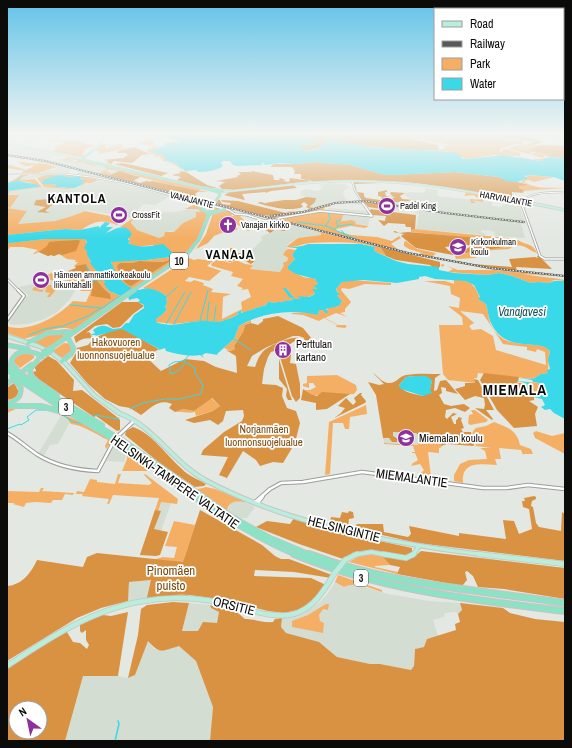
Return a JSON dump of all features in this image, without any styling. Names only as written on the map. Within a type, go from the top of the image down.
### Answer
[{"type":"highway","name":"HARVIALANTIE","points":[[128,170],[220,191]]},
{"type":"highway","name":"10","points":[[7,383],[107,308],[188,253],[199,239],[210,212],[220,195],[220,191]]},
{"type":"highway","points":[[202,204],[200,207],[203,210],[210,212],[225,209]]},
{"type":"highway","points":[[203,210],[210,212]]},
{"type":"highway","name":"10","points":[[52,348],[107,308]]},
{"type":"highway","points":[[30,344],[34,340],[48,333],[69,333],[75,331]]},
{"type":"highway","points":[[61,360],[69,356],[74,349],[66,334],[62,332]]},
{"type":"highway","points":[[60,343],[70,343]]},
{"type":"highway","points":[[7,344],[41,356]]},
{"type":"highway","points":[[7,405],[17,400],[21,395],[21,388],[11,362],[12,358],[15,354],[24,351],[30,351],[41,356]]},
{"type":"highway","points":[[41,356],[30,370],[31,375],[40,384],[113,435]]},
{"type":"highway","name":"HELSINKI-TAMPERE VALTATIE","points":[[7,365],[16,376],[113,435],[200,502],[224,518],[261,539],[324,566],[354,576],[426,593],[565,611]]},
{"type":"highway","name":"HELSINKI-TAMPERE VALTATIE","points":[[7,369],[41,396],[82,420],[113,435]]},
{"type":"highway","points":[[7,373],[44,390],[69,404]]},
{"type":"highway","points":[[7,405],[41,406],[61,411],[82,420]]},
{"type":"highway","name":"HELSINKI-TAMPERE VALTATIE","points":[[121,441],[132,446],[202,499],[225,514],[262,534],[317,556],[363,571],[402,580],[565,603]]},
{"type":"main road","name":"HARVIALANTIE","points":[[220,191],[336,181],[376,181],[440,187],[565,210]]},
{"type":"main road","name":"HELSINGINTIE","points":[[7,336],[46,350],[61,360],[88,390],[147,431],[178,462],[193,473],[212,484],[257,503],[337,528],[419,546],[565,564]]},
{"type":"main road","name":"ORSITIE","points":[[7,666],[70,626],[121,606],[154,600],[190,598],[228,604],[273,616],[289,615],[305,609],[315,602],[345,560],[355,554],[369,552],[396,557],[408,557],[417,552],[419,546]]},
{"type":"street","name":"VANAJANTIE","points":[[7,174],[78,175],[125,184],[225,209],[234,214],[247,215],[266,221],[322,211],[372,216],[356,191],[353,181]]},
{"type":"street","points":[[565,192],[532,194],[526,197],[522,202],[522,207],[536,248],[542,258],[565,259]]},
{"type":"street","points":[[7,279],[24,296],[7,320]]},
{"type":"street","points":[[7,433],[20,440],[43,458],[74,469],[98,471],[113,442],[135,422]]},
{"type":"street","name":"MIEMALANTIE","points":[[257,503],[270,489],[281,483],[303,482],[362,472],[483,488],[506,488],[528,485],[565,489]]},
{"type":"shaded area","points":[[71,170],[66,174],[19,180],[23,177],[40,174],[43,171]]},
{"type":"shaded area","points":[[75,170],[118,171],[112,174],[104,172],[99,174],[213,203],[212,205],[114,180],[112,182],[170,196],[155,205],[143,204],[137,211],[152,211],[153,213],[198,209],[201,212],[197,214],[196,217],[183,223],[174,232],[169,231],[164,236],[159,238],[137,230],[131,223],[132,218],[86,210],[55,221],[18,224],[27,211],[7,208],[10,208],[18,195],[7,195],[10,191],[42,187],[67,189],[77,187],[91,178],[76,175],[79,171]]},
{"type":"shaded area","points":[[329,183],[346,184],[349,187],[343,194],[346,199],[348,201],[360,201],[362,205],[349,204],[348,202],[285,215],[263,216],[283,215],[313,209],[309,207],[310,198],[300,195],[302,194],[300,192],[305,189],[318,191],[323,187],[319,185]]},
{"type":"shaded area","points":[[425,188],[438,190],[437,196],[492,202],[492,206],[502,207],[505,203],[520,208],[526,224],[521,224],[525,238],[496,236],[493,231],[481,230],[481,232],[486,235],[416,229],[419,214],[415,213],[416,209],[440,214],[388,203],[407,208],[403,211],[391,210],[382,208],[385,204],[362,201],[378,202],[367,199],[400,202],[413,200],[403,194],[409,192],[425,193]]},
{"type":"shaded area","points":[[329,208],[367,211],[370,215],[327,210]]},
{"type":"shaded area","points":[[344,213],[371,216],[368,225],[355,224],[346,220],[340,221]]},
{"type":"shaded area","points":[[293,225],[321,233],[321,235],[297,238],[287,245],[286,247],[288,248],[283,256],[288,258],[280,272],[250,269],[255,261],[253,259],[252,250],[262,240],[261,236],[273,232],[276,229],[284,230]]},
{"type":"shaded area","points":[[50,274],[49,280],[58,281],[67,277],[81,283],[80,286],[77,287],[70,299],[56,313],[42,320],[27,324],[13,325],[8,323],[7,322],[28,295],[19,287],[37,283],[37,276]]},
{"type":"shaded area","points":[[62,414],[66,416],[70,422],[58,444],[50,445],[43,457],[38,454]]},
{"type":"shaded area","name":"Miemalan koulu","points":[[393,432],[416,433],[421,437],[418,440],[418,445],[384,443],[383,438],[393,439]]},
{"type":"shaded area","points":[[114,445],[127,453],[124,462],[107,461]]},
{"type":"shaded area","points":[[234,501],[244,502],[255,507],[247,518],[238,518],[227,512],[230,504]]},
{"type":"shaded area","points":[[161,502],[171,503],[161,531],[154,529],[160,511],[158,511]]},
{"type":"shaded area","points":[[151,580],[147,598],[128,601],[129,582]]},
{"type":"shaded area","points":[[335,582],[344,587],[353,584],[388,594],[429,601],[460,603],[462,610],[458,614],[456,612],[445,613],[444,617],[433,620],[438,636],[427,639],[424,647],[415,649],[414,666],[412,670],[380,664],[370,664],[337,657],[326,647],[286,633],[281,627],[282,618],[301,614],[320,602]]},
{"type":"shaded area","points":[[189,603],[210,605],[211,608],[219,612],[217,623],[198,631],[182,631]]},
{"type":"shaded area","points":[[148,640],[154,649],[161,651],[178,645],[196,661],[213,707],[210,741],[65,741],[83,676],[118,676],[128,678],[135,675]]},
{"type":"green space","points":[[18,170],[48,170],[38,173],[22,174],[23,172],[19,174],[24,171],[24,172],[25,171]]},
{"type":"green space","points":[[106,170],[108,170],[105,171],[112,174],[108,176],[98,174]]},
{"type":"green space","points":[[114,170],[127,170],[158,177],[156,178],[201,188],[200,190],[208,192],[192,191],[140,177],[134,180],[139,176]]},
{"type":"green space","points":[[137,170],[154,170],[168,173],[161,176]]},
{"type":"green space","points":[[294,170],[367,170],[391,175],[455,172],[499,177],[528,185],[519,186],[519,188],[525,191],[522,192],[524,193],[512,192],[512,196],[524,198],[521,201],[450,188],[406,182],[360,180],[314,182],[307,179],[310,181],[237,190],[222,189],[219,186],[225,182],[216,181],[238,177],[237,176],[241,174],[238,172],[252,171],[273,175],[274,180],[279,180],[280,178],[286,180],[283,181],[289,182],[290,178],[304,180],[305,179],[301,179],[301,174],[294,174]]},
{"type":"green space","points":[[119,171],[140,177],[133,181],[140,183],[149,180],[147,182],[152,181],[199,191],[195,194],[198,197],[195,198],[108,176]]},
{"type":"green space","points":[[179,171],[186,172],[207,185],[220,189],[204,187],[205,186],[202,187],[177,180],[181,177],[177,176],[181,174],[176,176],[172,175],[181,173]]},
{"type":"green space","points":[[32,174],[23,177],[20,180],[35,179],[42,187],[10,191],[8,195],[19,195],[10,208],[7,207],[7,191],[38,187],[29,182],[7,182],[12,181],[21,175]]},
{"type":"green space","points":[[50,174],[75,175],[98,180],[91,183],[86,183],[77,187],[67,189],[44,187],[37,178]],"holes":[[[63,175],[68,177],[79,176],[83,180],[79,186],[62,188],[52,183],[42,184],[43,180]]]},
{"type":"green space","points":[[524,175],[554,177],[534,182],[529,180],[524,181],[532,186],[544,188],[565,188],[523,191],[518,186],[527,184],[521,182],[527,176]]},
{"type":"green space","points":[[354,182],[380,183],[355,184],[357,191]]},
{"type":"green space","points":[[293,185],[297,188],[266,193],[242,194],[245,200],[224,195],[230,192]]},
{"type":"green space","points":[[387,190],[387,192],[385,192],[386,196],[389,196],[385,198],[385,200],[381,199],[382,197],[378,196],[378,192]]},
{"type":"green space","points":[[357,192],[364,193],[366,198],[387,201],[395,197],[389,196],[393,196],[390,194],[391,192],[405,193],[400,196],[402,199],[414,200],[385,202],[393,204],[381,202],[386,203],[382,208],[389,210],[368,207],[362,201]]},
{"type":"green space","points":[[467,193],[519,202],[521,206],[519,207],[506,203],[517,206],[511,203],[497,201],[497,199],[491,198],[490,201],[484,199],[483,202],[471,200],[477,203],[471,203],[470,199],[482,200],[477,199],[480,198],[474,195],[464,196]]},
{"type":"green space","points":[[52,197],[70,199],[59,199],[45,211],[50,213],[37,212],[46,207],[34,205],[36,200],[50,199]]},
{"type":"green space","points":[[306,197],[316,198],[315,202],[309,207],[314,208],[310,209],[306,207],[308,205],[304,202],[301,204],[303,207],[292,209],[257,203],[261,202],[267,204],[265,203],[296,200]]},
{"type":"green space","points":[[218,200],[220,200],[222,204],[230,205],[231,203],[223,202],[221,200],[238,201],[290,214],[272,216],[253,214],[216,204]]},
{"type":"green space","points":[[334,203],[330,204],[330,207],[325,207],[323,211],[344,213],[341,221],[352,220],[356,222],[355,224],[369,226],[365,228],[351,226],[336,229],[337,231],[351,235],[377,237],[392,241],[399,236],[401,238],[391,244],[400,251],[276,219],[287,215],[273,219],[260,216],[289,214],[286,212],[308,210],[319,206]]},
{"type":"green space","points":[[195,204],[200,204],[200,209],[208,214],[199,237],[184,256],[133,289],[125,285],[116,274],[111,261],[146,260],[171,257],[153,245],[136,247],[128,243],[130,241],[125,228],[120,227],[133,218],[131,223],[137,230],[159,238],[164,236],[165,232],[174,232],[183,223],[196,217],[196,212],[201,212],[198,209],[185,209]],"holes":[[[139,261],[162,262],[120,276],[120,263],[132,263]]]},
{"type":"green space","points":[[213,207],[228,210],[233,214],[231,216],[239,215],[245,221],[238,223],[242,223],[246,228],[253,228],[248,231],[233,222],[229,222],[225,219],[227,216],[224,217],[223,219],[224,218],[227,222],[224,220],[220,221],[221,224],[230,223],[226,224],[227,226],[232,224],[238,229],[232,232],[229,230],[214,236],[208,243],[196,249],[206,234],[213,213],[216,211],[211,211]]},
{"type":"green space","points":[[7,208],[27,211],[18,224],[55,221],[85,211],[125,219],[117,225],[107,222],[98,222],[81,230],[65,229],[7,235]]},
{"type":"green space","points":[[370,209],[416,215],[415,229],[411,230],[411,227],[406,227],[405,224],[388,223],[384,226],[378,220],[385,221],[386,216],[372,215],[369,210],[371,210]]},
{"type":"green space","points":[[271,221],[291,226],[284,231],[276,229],[270,233],[266,230],[273,226],[260,230],[258,229],[264,222]]},
{"type":"green space","points":[[415,229],[517,239],[504,241],[411,232],[411,230]]},
{"type":"green space","points":[[311,230],[381,248],[386,256],[376,252],[374,250],[375,247],[352,243],[310,243],[286,247],[298,238],[321,235],[321,233]]},
{"type":"green space","points":[[395,231],[399,233],[408,232],[504,240],[461,246],[458,243],[454,244],[454,246],[445,247],[449,251],[464,250],[472,246],[509,241],[513,243],[505,247],[453,255],[416,248],[401,236],[404,234],[393,232]]},
{"type":"green space","points":[[84,238],[86,240],[89,259],[105,282],[109,291],[121,296],[126,295],[73,330],[63,328],[46,332],[66,329],[72,331],[49,332],[28,341],[23,340],[32,339],[38,335],[24,339],[7,333],[7,326],[24,328],[33,326],[52,318],[73,301],[86,302],[91,291],[80,291],[83,287],[87,287],[88,285],[82,283],[80,286],[80,282],[63,284],[68,284],[66,287],[60,286],[60,283],[65,283],[65,281],[68,280],[66,278],[58,281],[49,280],[50,278],[42,276],[37,278],[37,276],[50,274],[51,272],[52,274],[62,273],[76,268],[74,266],[78,262],[75,262],[76,260],[67,259],[59,254],[48,256],[38,252],[33,254],[38,250],[23,247],[10,247],[7,251],[7,243],[46,239]]},
{"type":"green space","points":[[518,240],[533,247],[537,253],[524,246],[517,245],[509,249],[479,251],[476,253],[477,257],[475,258],[456,259],[455,256],[480,250],[507,247]]},
{"type":"green space","points":[[80,241],[76,251],[54,256],[48,256],[39,252],[47,246],[49,242]]},
{"type":"green space","points":[[406,241],[417,249],[436,253],[431,258],[417,255],[422,253],[404,246],[404,242]]},
{"type":"green space","points":[[372,245],[440,262],[440,267],[434,268],[430,265],[396,260],[386,256],[381,248]]},
{"type":"green space","points":[[231,248],[235,249],[233,252],[237,253],[244,253],[250,249],[252,250],[253,259],[255,261],[251,264],[237,256],[237,259],[230,262],[219,258]]},
{"type":"green space","points":[[286,250],[296,250],[292,255],[295,259],[288,266],[299,275],[306,278],[313,278],[317,281],[318,285],[314,287],[317,288],[316,291],[312,295],[303,299],[299,296],[300,299],[295,299],[286,288],[284,288],[293,300],[272,303],[269,301],[266,305],[242,313],[241,310],[237,313],[239,314],[226,320],[218,322],[200,321],[174,324],[156,322],[156,319],[167,309],[165,307],[167,303],[166,296],[159,292],[143,288],[189,258],[194,260],[198,259],[213,261],[207,266],[221,271],[209,281],[189,277],[185,281],[191,282],[194,280],[204,283],[203,285],[213,289],[211,292],[231,294],[223,297],[222,319],[242,309],[241,302],[251,297],[248,289],[241,290],[243,288],[237,286],[243,279],[231,276],[233,272],[212,266],[211,264],[218,259],[230,263],[236,260],[245,264],[253,265],[250,269],[280,272],[284,265],[283,263],[287,261],[288,258],[283,255]]},
{"type":"green space","points":[[537,256],[539,256],[552,269],[516,267],[517,271],[456,262],[512,267],[509,259],[538,258]]},
{"type":"green space","points":[[173,259],[131,286],[125,283],[117,266],[120,263],[132,263],[139,261],[163,262]]},
{"type":"green space","points":[[86,264],[89,271],[101,285],[87,287],[87,284],[81,283],[80,279],[85,278],[80,272],[73,272],[80,274],[81,277],[63,277],[65,274],[64,273],[76,268],[76,266]]},
{"type":"green space","points":[[446,266],[458,270],[493,270],[486,269],[554,276],[524,274],[565,281],[554,280],[549,283],[531,283],[499,273],[487,275],[448,272],[453,269]]},
{"type":"green space","points":[[454,279],[468,282],[473,285],[480,298],[478,299],[486,304],[490,323],[495,332],[501,338],[515,343],[548,348],[550,352],[548,373],[541,374],[533,379],[478,373],[477,378],[474,378],[475,383],[448,380],[443,374],[439,325],[463,325],[462,317],[448,306],[459,308],[460,298],[451,294],[450,286],[424,281],[445,281],[454,284]],"holes":[[[460,311],[483,314],[503,344],[527,347],[527,350],[536,352],[537,349],[545,352],[546,365],[496,350],[493,336],[481,329],[472,330],[469,326],[474,323]]]},
{"type":"green space","points":[[351,280],[391,283],[391,285],[365,284],[349,289],[342,288],[341,290],[351,302],[345,309],[345,312],[340,313],[348,317],[336,313],[325,318],[338,325],[347,326],[345,328],[336,327],[337,325],[324,318],[319,321],[303,315],[291,313],[308,312],[318,315],[319,310],[323,310],[325,313],[328,308],[339,306],[342,301],[336,296],[339,295],[336,289],[342,282]]},
{"type":"green space","points":[[37,284],[51,285],[52,288],[58,287],[50,297],[47,297],[50,293],[45,292],[47,287],[45,289],[35,290],[44,290],[42,292],[32,290]]},
{"type":"green space","points":[[101,285],[110,294],[111,299],[91,296],[92,290],[80,290],[82,288]]},
{"type":"green space","points":[[122,302],[138,302],[144,306],[133,314],[120,327],[113,328],[107,324],[100,325],[95,326],[86,333],[89,332],[91,334],[90,335],[95,337],[119,329],[131,332],[159,349],[146,357],[161,371],[185,359],[204,361],[216,367],[237,373],[236,356],[226,350],[231,351],[235,349],[234,346],[243,332],[245,325],[251,323],[258,325],[263,321],[263,319],[278,316],[303,328],[312,339],[316,340],[308,343],[305,342],[304,338],[293,336],[267,347],[252,356],[247,366],[255,367],[264,350],[268,347],[285,340],[299,338],[286,347],[271,352],[264,369],[262,384],[276,385],[283,388],[282,396],[287,408],[296,411],[300,423],[295,443],[283,463],[273,462],[260,466],[256,460],[243,451],[227,478],[219,475],[228,457],[201,455],[203,450],[224,432],[242,421],[244,416],[243,410],[226,411],[223,421],[218,425],[210,420],[194,423],[185,420],[213,411],[220,406],[212,398],[194,411],[183,409],[175,412],[169,408],[172,404],[163,402],[155,405],[141,415],[130,408],[119,406],[105,399],[88,384],[70,363],[76,353],[77,348],[88,345],[93,339],[84,339],[76,343],[74,337]]},
{"type":"green space","points":[[251,320],[251,323],[245,325],[243,332],[234,346],[235,349],[231,351],[224,348],[234,339],[239,326]]},
{"type":"green space","points":[[59,333],[63,334],[64,337],[48,349],[34,343],[45,335]]},
{"type":"green space","points":[[64,343],[71,344],[72,349],[69,354],[63,358],[51,352]]},
{"type":"green space","points":[[287,351],[291,355],[290,363],[296,364],[300,384],[300,398],[296,402],[292,396],[280,357]]},
{"type":"green space","points":[[29,353],[34,356],[34,358],[20,368],[14,362],[14,358],[19,354]]},
{"type":"green space","points":[[48,356],[57,361],[74,380],[73,391],[82,390],[120,420],[120,430],[117,431],[96,416],[94,417],[35,377],[33,372],[36,370],[34,367]]},
{"type":"green space","points":[[279,359],[292,400],[288,400],[286,396],[287,389],[279,379]]},
{"type":"green space","points":[[373,373],[382,381],[387,383],[394,382],[406,375],[441,374],[435,378],[434,391],[437,390],[440,381],[446,380],[458,394],[446,391],[446,388],[441,387],[442,393],[439,395],[444,404],[451,406],[464,404],[470,408],[465,412],[455,408],[446,410],[445,417],[447,419],[453,413],[457,414],[451,417],[454,424],[456,424],[458,417],[462,418],[461,420],[464,428],[461,429],[463,432],[471,432],[474,446],[447,444],[441,446],[442,441],[439,438],[421,437],[416,433],[393,432],[393,436],[398,439],[397,442],[392,442],[389,438],[383,438],[376,395],[368,382],[379,385],[384,384]],"holes":[[[415,376],[432,381],[430,389],[423,396],[403,390],[399,385],[406,377]]]},
{"type":"green space","points":[[484,373],[519,377],[518,382],[516,381],[518,383],[526,383],[529,396],[534,397],[534,400],[529,401],[538,407],[535,414],[537,426],[514,428],[497,410],[480,380]]},
{"type":"green space","points":[[337,375],[356,385],[357,390],[354,394],[328,393],[313,395],[305,390],[310,390],[316,387],[313,383],[309,383],[309,388],[303,386],[303,384],[307,383],[307,376]]},
{"type":"green space","points":[[474,379],[478,380],[494,410],[486,410],[493,419],[492,420],[475,408],[484,409],[484,398],[475,396],[465,400],[455,389],[465,386],[465,383],[475,383]]},
{"type":"green space","points":[[529,382],[540,383],[544,389],[543,395],[532,394]]},
{"type":"green space","points":[[14,383],[19,392],[18,396],[7,400],[7,388]]},
{"type":"green space","points":[[303,389],[317,396],[322,392],[350,394],[327,409],[316,410],[316,403],[301,400]]},
{"type":"green space","points":[[362,393],[361,395],[366,401],[365,403],[334,418],[345,408],[338,406],[346,398],[353,405],[356,402],[354,398]]},
{"type":"green space","points":[[211,398],[220,406],[213,411],[196,416],[195,412],[175,412],[183,409],[194,411]]},
{"type":"green space","points":[[366,405],[367,414],[350,417],[349,429],[345,429],[343,423],[333,423],[330,474],[325,475],[329,422]]},
{"type":"green space","points":[[35,406],[64,415],[46,410],[20,407],[7,413],[7,407]]},
{"type":"green space","points":[[471,410],[475,410],[488,420],[486,422],[470,425],[468,423],[469,415],[473,414]]},
{"type":"green space","points":[[66,416],[112,441],[106,449],[105,446],[108,440],[85,428],[71,424]]},
{"type":"green space","points":[[494,422],[514,432],[520,445],[531,449],[533,454],[523,455],[521,450],[499,448],[501,459],[495,459],[497,465],[473,465],[468,467],[465,471],[463,483],[454,481],[454,475],[460,464],[469,460],[487,459],[485,451],[480,448],[491,448],[476,446],[472,434],[476,428],[486,426]]},
{"type":"green space","points":[[133,427],[140,430],[153,440],[187,474],[206,484],[204,486],[195,487],[161,464],[125,435],[126,431]]},
{"type":"green space","points":[[536,431],[552,436],[565,433],[565,454],[535,438],[533,433]]},
{"type":"green space","points":[[419,437],[436,437],[442,441],[442,447],[439,448],[439,453],[428,452],[431,477],[440,479],[438,480],[422,478],[420,474],[424,470],[420,464],[411,466],[418,460],[415,453],[412,453],[415,452],[413,446],[384,444],[418,445]]},
{"type":"green space","points":[[127,453],[149,471],[122,471],[127,459]]},
{"type":"green space","points":[[118,474],[121,474],[118,483],[149,485],[152,483],[144,475],[145,474],[178,499],[177,504],[161,502],[144,555],[140,555],[159,498],[113,495],[109,504],[107,504],[109,499],[76,494],[77,491],[84,492],[90,479],[97,480],[97,482],[115,484]]},
{"type":"green space","points":[[206,487],[245,501],[232,502],[227,512],[194,490]]},
{"type":"green space","points":[[41,488],[44,488],[42,491],[74,493],[73,495],[65,494],[62,500],[53,500],[51,503],[26,503],[24,507],[13,504],[15,503],[7,503],[7,491],[39,492]]},
{"type":"green space","points":[[534,496],[536,499],[532,501],[531,506],[533,507],[536,523],[539,527],[561,531],[562,512],[565,514],[565,561],[417,543],[330,523],[331,517],[340,518],[342,512],[348,513],[349,511],[353,512],[354,518],[349,519],[348,527],[354,527],[357,524],[383,524],[384,532],[408,537],[411,534],[409,526],[459,536],[459,533],[506,539],[503,520],[514,521],[519,534],[532,529],[529,509],[523,507],[522,501],[525,501],[524,498]]},
{"type":"green space","points":[[155,510],[161,511],[154,529],[168,532],[160,555],[140,555]]},
{"type":"green space","points":[[200,510],[262,545],[275,556],[281,559],[289,559],[332,575],[331,578],[294,572],[255,570],[254,576],[311,578],[326,585],[311,603],[297,610],[284,613],[268,611],[225,600],[182,594],[147,598],[151,580],[129,582],[128,601],[101,608],[77,618],[7,661],[7,586],[22,581],[37,560],[83,567],[87,557],[97,553],[183,562]]},
{"type":"green space","points":[[294,518],[334,531],[412,548],[412,552],[408,554],[396,555],[360,551],[343,559],[256,527],[267,521],[290,524]]},
{"type":"green space","name":"Pinomäen puisto","points":[[174,521],[195,525],[184,559],[197,567],[188,597],[149,599],[147,598],[151,580],[149,559],[163,557],[174,558],[177,547],[165,546]]},
{"type":"green space","points":[[421,551],[565,568],[565,599],[504,589],[478,587],[473,576],[467,571],[465,572],[467,580],[462,586],[397,574],[400,567],[390,565],[381,555],[402,560],[411,558]]},
{"type":"green space","points":[[371,553],[381,555],[390,565],[375,567],[398,572],[397,574],[349,562],[361,555]]},
{"type":"green space","points":[[338,575],[382,590],[382,592],[358,585],[349,585],[344,587],[335,582]]},
{"type":"green space","points":[[173,602],[189,603],[182,631],[198,631],[203,622],[217,623],[219,612],[211,608],[210,605],[238,613],[245,619],[273,622],[275,619],[282,618],[281,627],[286,633],[319,642],[337,657],[411,670],[414,666],[415,649],[424,647],[427,639],[456,630],[455,624],[460,622],[458,614],[462,610],[460,603],[503,608],[510,613],[535,619],[565,622],[565,741],[210,741],[213,707],[196,661],[179,646],[162,651],[148,641],[135,675],[128,678],[138,635],[141,609],[147,605]]},
{"type":"green space","points":[[326,604],[329,604],[328,610],[323,609],[319,615],[320,621],[324,623],[323,633],[292,627],[292,621],[308,615]]},
{"type":"green space","points":[[128,612],[118,676],[83,676],[65,741],[7,741],[7,669],[56,637],[67,632],[73,642],[80,643],[87,649],[89,645],[86,640],[86,630],[82,633],[80,631],[80,624],[103,615],[111,616]]},
{"type":"water","points":[[184,170],[214,170],[201,172],[196,170]]},
{"type":"water","points":[[367,170],[565,170],[565,181],[554,177],[528,175],[524,176],[528,178],[517,182],[506,181],[499,177],[455,172],[392,175],[381,174]]},
{"type":"water","points":[[23,174],[18,181],[39,185],[38,187],[7,191],[7,183],[16,181]]},
{"type":"water","points":[[63,175],[68,177],[79,176],[82,180],[86,180],[82,182],[83,184],[74,188],[56,187],[55,184],[42,184],[43,180],[54,176]]},
{"type":"water","name":"Vanajavesi","points":[[105,222],[110,223],[106,227],[113,227],[106,233],[123,227],[129,230],[132,234],[128,239],[130,241],[128,243],[132,245],[149,246],[163,244],[172,252],[171,257],[111,262],[121,280],[133,289],[153,289],[166,296],[167,303],[165,307],[167,309],[156,319],[156,322],[167,325],[200,321],[222,321],[239,314],[237,313],[241,310],[241,313],[266,305],[269,301],[272,303],[293,300],[283,288],[286,288],[295,299],[300,299],[298,296],[305,297],[314,295],[315,293],[312,289],[317,289],[313,287],[318,284],[315,279],[296,274],[288,269],[288,266],[295,259],[292,255],[297,248],[288,248],[308,244],[361,244],[375,247],[374,250],[376,252],[396,261],[408,264],[439,267],[439,270],[454,273],[487,275],[499,273],[531,283],[565,281],[565,419],[550,409],[545,410],[541,407],[545,405],[542,399],[525,395],[528,385],[526,383],[516,381],[529,382],[532,394],[543,395],[544,389],[540,383],[519,378],[533,379],[541,374],[548,373],[547,370],[550,369],[548,360],[550,351],[545,347],[538,345],[513,342],[505,339],[497,333],[490,321],[486,304],[478,299],[480,297],[474,285],[466,281],[435,279],[425,276],[419,277],[419,279],[397,283],[363,280],[342,282],[336,289],[340,294],[337,296],[342,301],[339,306],[326,309],[328,313],[325,313],[323,310],[319,310],[318,315],[298,312],[277,313],[248,321],[239,326],[234,339],[217,354],[218,355],[206,353],[202,355],[204,358],[200,355],[187,355],[166,351],[165,348],[159,350],[122,329],[95,336],[96,335],[90,335],[95,333],[93,330],[101,326],[113,329],[121,328],[126,323],[129,323],[134,315],[144,308],[144,305],[138,302],[140,300],[137,298],[129,300],[128,296],[124,294],[121,296],[109,291],[104,284],[105,282],[90,263],[91,262],[87,255],[87,251],[84,248],[87,242],[85,239],[46,239],[7,243],[7,235],[65,229],[80,230],[99,226],[99,228]]},
{"type":"water","points":[[406,377],[429,377],[432,381],[430,389],[432,393],[423,396],[401,389],[399,385]]},
{"type":"waterway","points":[[326,226],[330,219],[328,212]]},
{"type":"waterway","points":[[338,226],[336,222],[341,219]]},
{"type":"waterway","points":[[297,222],[326,226]]},
{"type":"waterway","points":[[338,226],[353,224]]},
{"type":"waterway","points":[[326,226],[356,239]]},
{"type":"waterway","points":[[335,229],[338,226]]},
{"type":"waterway","points":[[341,230],[345,234]]},
{"type":"waterway","points":[[86,265],[88,270],[97,280]]},
{"type":"waterway","points":[[81,282],[98,280]]},
{"type":"waterway","points":[[166,297],[177,287]]},
{"type":"waterway","points":[[200,321],[208,290]]},
{"type":"waterway","points":[[166,324],[185,292]]},
{"type":"waterway","points":[[174,324],[191,292]]},
{"type":"waterway","points":[[70,305],[102,308],[120,296]]},
{"type":"waterway","points":[[207,321],[209,302]]},
{"type":"waterway","points":[[214,321],[216,306]]},
{"type":"waterway","points":[[29,335],[45,329],[63,326],[88,316],[101,308]]},
{"type":"waterway","points":[[234,339],[251,350]]},
{"type":"waterway","points":[[184,361],[189,355]]},
{"type":"waterway","points":[[184,361],[174,362],[169,365],[171,374],[178,371],[185,363]]},
{"type":"waterway","points":[[166,399],[180,399],[201,394],[203,385],[195,373],[195,368],[187,363]]},
{"type":"waterway","points":[[130,409],[143,403],[164,399]]},
{"type":"waterway","points":[[7,429],[20,424],[21,425],[29,420],[27,417],[36,410],[47,410]]},
{"type":"waterway","points":[[61,414],[73,422],[81,423]]},
{"type":"waterway","points":[[93,417],[96,415],[117,419],[119,418]]},
{"type":"waterway","points":[[115,741],[119,724],[118,721]]},
{"type":"railway","points":[[80,170],[408,253],[490,268],[565,276]]},
{"type":"railway","points":[[271,216],[303,212],[335,203],[365,201],[445,213],[524,222]]},
{"type":"railway","points":[[414,202],[434,204]]},
{"type":"place","name":"Padel King","points":[[387,206]]},
{"type":"place","name":"CrossFit","points":[[119,215]]},
{"type":"place","name":"Vanajan kirkko","points":[[228,225]]},
{"type":"place","name":"Kirkonkulman koulu","points":[[458,247]]},
{"type":"place","name":"Hämeen ammattikorkeakoulu liikuntahalli","points":[[41,280]]},
{"type":"place","name":"Perttulan kartano","points":[[283,350]]},
{"type":"place","name":"Miemalan koulu","points":[[406,438]]},
{"type":"district","name":"KANTOLA","points":[[77,198]]},
{"type":"district","name":"VANAJA","points":[[230,254]]},
{"type":"district","name":"MIEMALA","points":[[515,389]]},
{"type":"park label","name":"Hakovuoren luonnonsuojelualue","points":[[116,348]]},
{"type":"park label","name":"Norjanmäen luonnonsuojelualue","points":[[264,435]]}]
